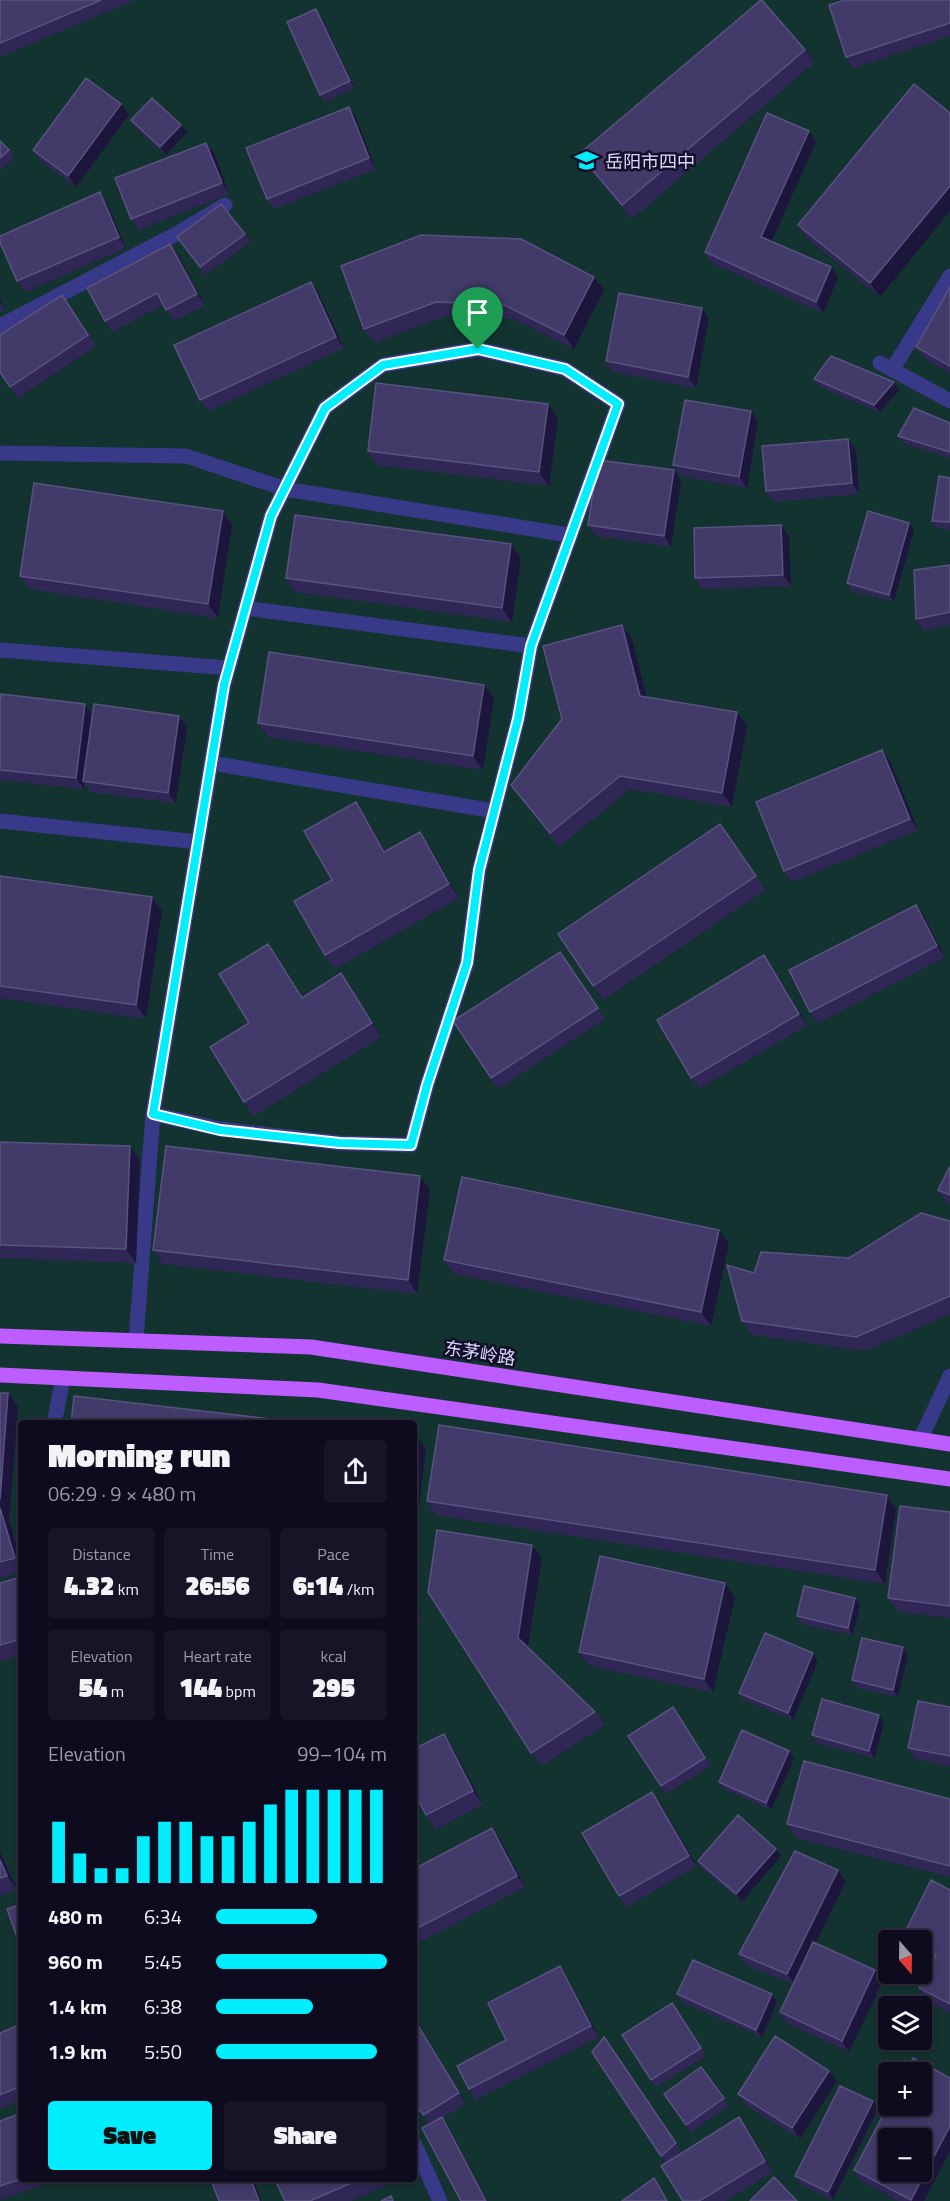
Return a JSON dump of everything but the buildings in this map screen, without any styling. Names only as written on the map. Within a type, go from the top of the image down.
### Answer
[{"type":"main road","name":"东茅岭路","points":[[0,1336],[311,1347],[950,1444]]},
{"type":"main road","points":[[0,1375],[318,1390],[950,1479]]},
{"type":"street","points":[[0,326],[225,206]]},
{"type":"street","points":[[950,276],[886,367],[950,401]]},
{"type":"street","points":[[135,1340],[153,1114],[224,685],[271,516],[325,408],[383,365],[478,349],[565,369],[618,404],[531,646],[518,719],[479,870],[467,963],[427,1085],[411,1145],[340,1143],[220,1130],[153,1114]]},
{"type":"street","points":[[0,453],[186,456],[285,489],[569,535]]},
{"type":"street","points":[[245,608],[531,646]]},
{"type":"street","points":[[0,650],[229,668]]},
{"type":"street","points":[[211,763],[494,811]]},
{"type":"street","points":[[0,821],[198,842]]},
{"type":"street","points":[[920,1440],[950,1376]]},
{"type":"street","points":[[55,1420],[63,1378]]},
{"type":"street","points":[[417,2150],[440,2201]]},
{"type":"green space","points":[[0,0],[950,0],[950,2201],[0,2201]]},
{"type":"place","name":"岳阳市四中","points":[[587,161]]},
{"type":"route","points":[[478,349],[565,369],[618,404],[531,646],[518,719],[479,870],[467,963],[427,1085],[411,1145],[340,1143],[220,1130],[153,1114],[224,685],[271,516],[325,408],[383,365],[478,349]]}]
